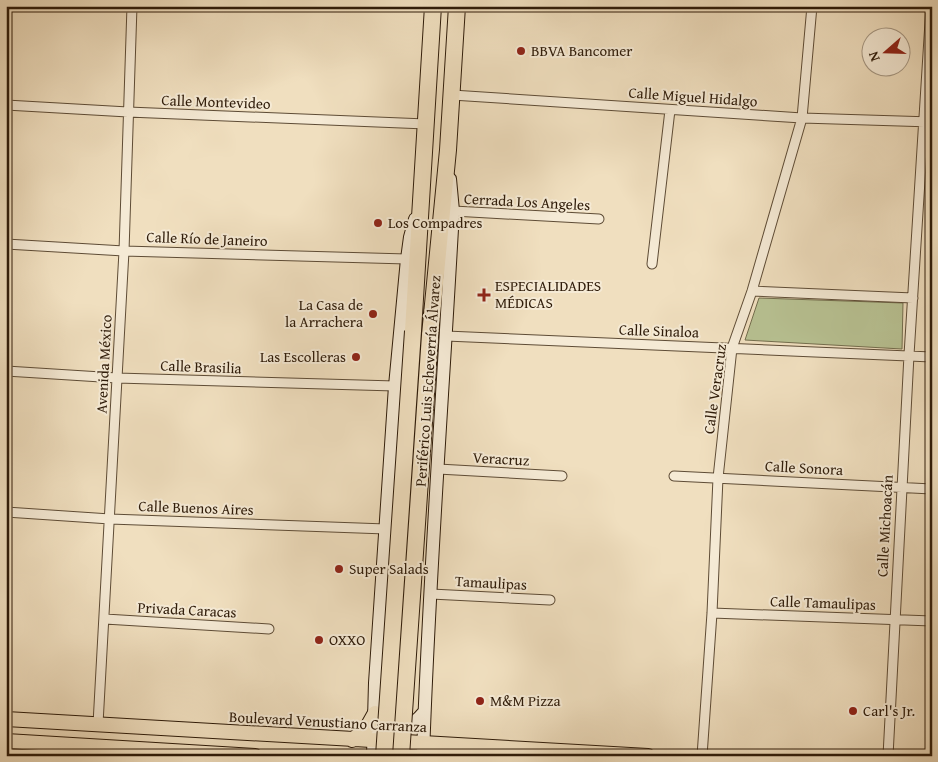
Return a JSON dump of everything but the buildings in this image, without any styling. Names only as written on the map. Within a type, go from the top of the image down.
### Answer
[{"type":"highway","name":"Periférico Luis Echeverría Álvarez","points":[[384,756],[433,6]]},
{"type":"highway","name":"Periférico Luis Echeverría Álvarez","points":[[401,756],[438,336],[457,6]]},
{"type":"main road","points":[[352,740],[366,729],[375,713]]},
{"type":"main road","name":"Boulevard Venustiano Carranza","points":[[6,719],[374,741],[423,750],[648,756]]},
{"type":"main road","points":[[6,741],[255,756]]},
{"type":"street","name":"Avenida México","points":[[98,724],[124,251],[132,6]]},
{"type":"street","name":"Calle Veracruz","points":[[702,756],[712,613],[718,478],[732,348],[752,291],[802,118],[812,6]]},
{"type":"street","name":"Calle Michoacán","points":[[888,756],[909,356],[928,122],[931,6]]},
{"type":"street","name":"Calle Miguel Hidalgo","points":[[452,96],[802,118],[928,122]]},
{"type":"street","name":"Calle Montevideo","points":[[6,105],[426,124]]},
{"type":"street","points":[[652,264],[670,110]]},
{"type":"street","points":[[423,750],[438,469],[438,336],[453,211],[448,150]]},
{"type":"street","name":"Periférico Luis Echeverría Álvarez","points":[[373,756],[375,683],[395,386],[407,259],[414,222],[420,210]]},
{"type":"street","name":"Cerrada Los Angeles","points":[[453,211],[599,219]]},
{"type":"street","name":"Calle Río de Janeiro","points":[[6,244],[124,251],[407,259]]},
{"type":"street","points":[[752,291],[913,298]]},
{"type":"street","name":"Calle Sinaloa","points":[[438,336],[932,357]]},
{"type":"street","name":"Calle Brasilia","points":[[6,371],[117,378],[395,386]]},
{"type":"street","name":"Veracruz","points":[[438,469],[562,476]]},
{"type":"street","name":"Calle Sonora","points":[[674,476],[932,489]]},
{"type":"street","name":"Calle Buenos Aires","points":[[6,512],[386,529]]},
{"type":"street","name":"Tamaulipas","points":[[430,594],[550,600]]},
{"type":"street","name":"Calle Tamaulipas","points":[[712,613],[932,621]]},
{"type":"street","name":"Privada Caracas","points":[[104,619],[269,629]]},
{"type":"street","points":[[375,683],[381,715],[393,726],[401,728],[410,725],[424,712]]},
{"type":"green space","points":[[759,298],[903,303],[902,349],[745,340]]},
{"type":"place","name":"BBVA Bancomer","points":[[521,51]]},
{"type":"place","name":"Los Compadres","points":[[378,223]]},
{"type":"place","name":"ESPECIALIDADES MÉDICAS","points":[[484,295]]},
{"type":"place","name":"La Casa de la Arrachera","points":[[373,314]]},
{"type":"place","name":"Las Escolleras","points":[[356,357]]},
{"type":"place","name":"Super Salads","points":[[339,569]]},
{"type":"place","name":"OXXO","points":[[319,640]]},
{"type":"place","name":"M&M Pizza","points":[[480,701]]},
{"type":"place","name":"Carl's Jr.","points":[[853,711]]}]
